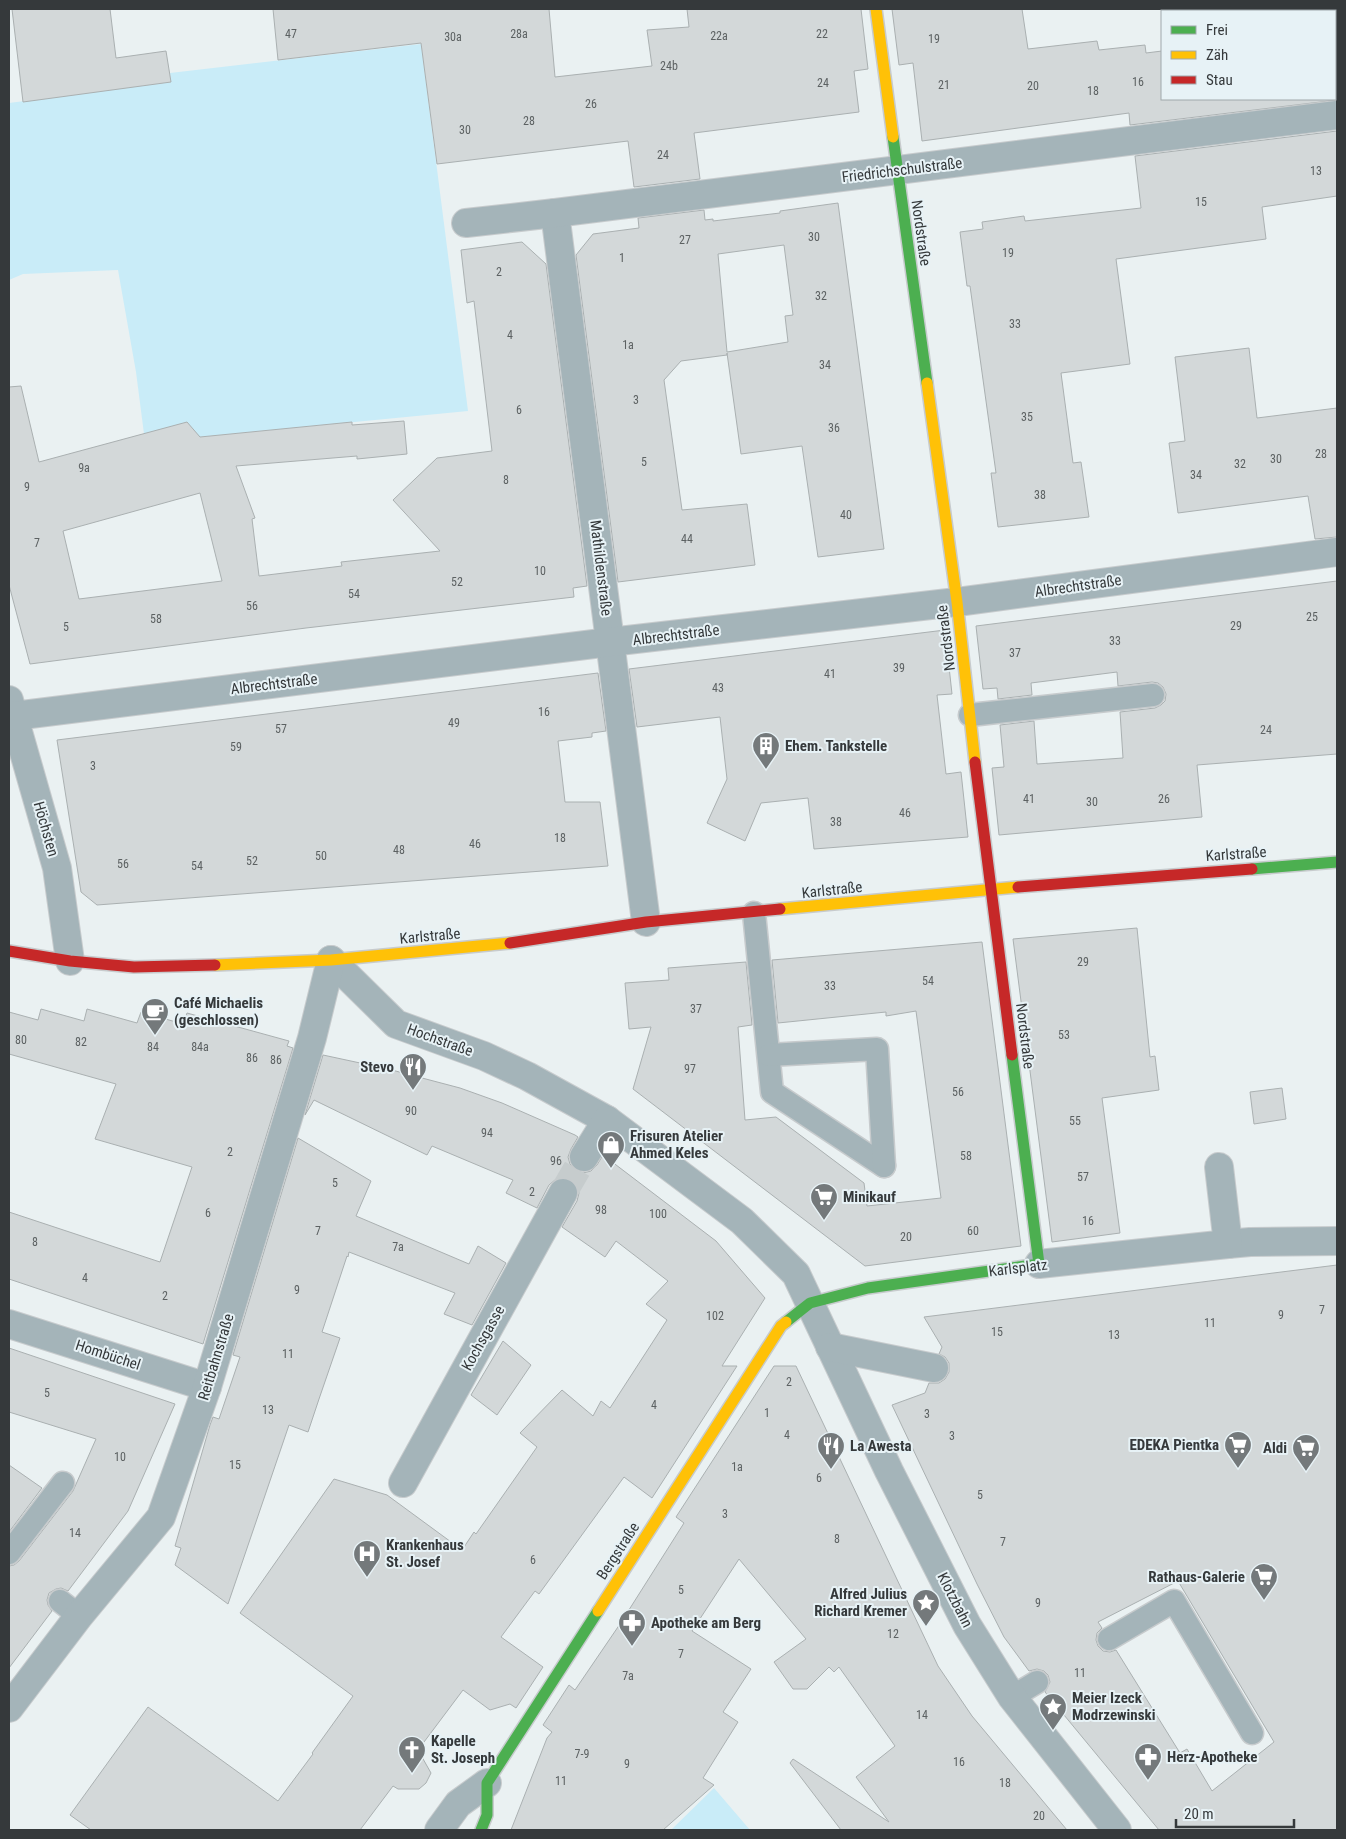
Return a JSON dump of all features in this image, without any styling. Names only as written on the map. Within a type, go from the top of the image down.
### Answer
[{"type":"street","name":"Nordstraße","points":[[876,9],[957,602],[990,889],[1039,1264]]},
{"type":"street","name":"Friedrichschulstraße","points":[[466,223],[1337,115]]},
{"type":"street","name":"Mathildenstraße","points":[[555,213],[646,922]]},
{"type":"street","name":"Albrechtstraße","points":[[11,707],[957,602],[1337,552]]},
{"type":"street","name":"Höchsten","points":[[11,707],[57,868],[70,961]]},
{"type":"street","name":"Karlstraße","points":[[331,960],[469,948],[542,939],[646,922],[990,889],[1337,862]]},
{"type":"street","points":[[9,951],[70,961],[134,967],[331,960]]},
{"type":"street","name":"Hochstraße","points":[[331,960],[396,1024],[484,1056],[527,1076],[607,1120],[742,1222],[796,1274],[810,1303]]},
{"type":"street","name":"Reitbahnstraße","points":[[9,1708],[70,1608],[161,1517],[207,1387],[312,1038],[331,960]]},
{"type":"street","points":[[584,1157],[607,1120]]},
{"type":"street","points":[[1219,1167],[1228,1244]]},
{"type":"street","name":"Kochsgasse","points":[[403,1483],[563,1193]]},
{"type":"street","name":"Karlsplatz","points":[[810,1303],[868,1288],[1039,1264],[1250,1242],[1337,1241]]},
{"type":"street","name":"Klotzbahn","points":[[810,1303],[889,1471],[967,1625],[1012,1696],[1117,1830]]},
{"type":"street","name":"Bergstraße","points":[[487,1782],[781,1326],[810,1303]]},
{"type":"street","name":"Hombüchel","points":[[9,1324],[207,1387]]},
{"type":"street","points":[[830,1347],[934,1368]]},
{"type":"street","points":[[439,1830],[458,1804],[487,1782]]},
{"type":"street","points":[[481,1830],[487,1815],[487,1782]]},
{"type":"lane","points":[[970,715],[1153,695]]},
{"type":"lane","points":[[754,913],[772,1092],[884,1166],[878,1050],[769,1055]]},
{"type":"lane","points":[[11,1558],[63,1483]]},
{"type":"lane","points":[[1109,1639],[1174,1601],[1252,1733]]},
{"type":"lane","points":[[1012,1696],[1037,1682]]},
{"type":"shaded area","points":[[421,44],[468,411],[199,437],[144,434],[136,372],[118,270],[23,274],[9,280],[9,103],[171,82],[170,73]]},
{"type":"shaded area","points":[[714,1788],[750,1830],[671,1830]]},
{"type":"building","points":[[12,9],[110,9],[116,58],[166,51],[171,82],[23,102]]},
{"type":"building","points":[[273,9],[549,9],[555,77],[652,66],[647,30],[689,27],[687,9],[861,9],[868,69],[854,71],[859,112],[694,133],[700,179],[634,187],[628,141],[437,164],[421,43],[278,60]]},
{"type":"building","points":[[892,9],[1022,9],[1028,49],[1097,41],[1099,50],[1145,45],[1146,53],[1161,51],[1161,100],[1337,100],[1130,125],[1129,113],[922,141],[913,63],[899,65]]},
{"type":"building","points":[[1337,131],[1337,196],[1262,207],[1266,239],[1116,259],[1130,364],[1061,373],[1073,463],[1081,462],[1089,517],[998,527],[991,473],[996,473],[970,286],[967,286],[960,232],[983,229],[982,222],[1024,216],[1025,221],[1141,208],[1135,156]]},
{"type":"building","points":[[838,203],[884,549],[818,557],[802,446],[741,454],[727,353],[727,355],[681,361],[664,380],[682,510],[747,504],[755,565],[618,582],[576,255],[593,234],[639,228],[638,218],[704,210],[705,220],[713,219],[713,221],[780,213],[780,211]],"holes":[[[784,245],[793,315],[785,316],[788,342],[727,352],[718,254]]]},
{"type":"building","points":[[522,242],[546,264],[587,586],[573,588],[574,597],[306,628],[30,664],[9,585],[9,387],[21,386],[39,462],[187,422],[200,437],[352,422],[352,425],[404,421],[407,454],[357,459],[357,456],[236,466],[255,518],[252,519],[259,576],[342,566],[341,562],[440,551],[393,500],[437,458],[492,451],[474,301],[467,303],[461,250]],"holes":[[[200,493],[222,581],[79,599],[63,531]]]},
{"type":"building","points":[[1249,348],[1257,418],[1337,408],[1337,537],[1315,539],[1308,496],[1178,513],[1169,443],[1185,441],[1175,357]]},
{"type":"building","points":[[1337,581],[1337,754],[1197,765],[1202,817],[999,835],[992,768],[1004,767],[1000,725],[1034,721],[1037,764],[1123,758],[1120,712],[1155,708],[1165,701],[1166,694],[1163,687],[1158,683],[1152,682],[1118,686],[1117,672],[1031,683],[1032,695],[998,699],[997,688],[983,689],[976,626]]},
{"type":"building","points":[[945,630],[952,694],[937,695],[946,774],[961,772],[968,837],[814,849],[808,798],[761,803],[745,841],[707,823],[727,779],[720,717],[637,727],[629,669]]},
{"type":"building","points":[[598,673],[606,731],[592,733],[592,737],[558,741],[565,802],[600,802],[608,866],[97,905],[81,892],[57,740]]},
{"type":"building","points":[[1137,928],[1150,1057],[1155,1056],[1159,1090],[1102,1098],[1120,1233],[1052,1242],[1013,939]]},
{"type":"building","points":[[982,942],[1021,1246],[865,1266],[633,1089],[651,1027],[629,1029],[625,983],[669,980],[668,968],[746,962],[752,1025],[738,1027],[745,1120],[776,1117],[864,1183],[867,1206],[941,1198],[916,1011],[886,1016],[886,1012],[778,1023],[772,960]]},
{"type":"building","points":[[41,1009],[84,1021],[87,1009],[137,1023],[141,1012],[183,1024],[187,1013],[289,1041],[287,1046],[293,1048],[203,1344],[9,1279],[9,1212],[160,1262],[192,1167],[95,1139],[116,1084],[9,1054],[9,1012],[38,1020]]},
{"type":"building","points":[[323,1055],[388,1069],[460,1088],[502,1103],[575,1135],[578,1137],[568,1157],[570,1164],[575,1170],[583,1173],[591,1171],[603,1155],[716,1241],[765,1298],[722,1366],[737,1366],[652,1498],[624,1477],[539,1594],[535,1591],[501,1637],[543,1667],[516,1708],[510,1704],[490,1710],[463,1690],[418,1750],[431,1773],[426,1783],[419,1789],[398,1789],[393,1786],[360,1830],[91,1830],[70,1815],[148,1707],[278,1801],[353,1696],[240,1613],[334,1479],[387,1495],[462,1550],[474,1532],[476,1534],[537,1447],[520,1433],[562,1390],[593,1416],[601,1401],[610,1408],[667,1320],[646,1304],[668,1281],[616,1241],[605,1257],[562,1227],[577,1201],[579,1193],[577,1185],[571,1180],[562,1177],[555,1180],[549,1185],[537,1208],[506,1193],[513,1180],[432,1146],[427,1155],[314,1100],[305,1115]]},
{"type":"building","points":[[1282,1088],[1286,1119],[1254,1124],[1250,1092]]},
{"type":"building","points":[[298,1138],[371,1181],[356,1216],[469,1264],[478,1246],[506,1263],[472,1325],[444,1314],[455,1293],[349,1252],[322,1332],[340,1338],[308,1432],[289,1425],[228,1604],[175,1565],[181,1548],[175,1546],[210,1425],[213,1417],[219,1419],[240,1357],[233,1355]]},
{"type":"building","points":[[1337,1265],[1337,1830],[1159,1830],[1045,1692],[1050,1682],[1048,1675],[1044,1671],[1037,1669],[1029,1671],[1004,1637],[892,1405],[925,1393],[929,1383],[939,1383],[945,1379],[949,1372],[949,1363],[945,1357],[939,1354],[942,1347],[924,1317]],"holes":[[[1178,1581],[1274,1742],[1212,1791],[1187,1749],[1180,1753],[1116,1650],[1110,1652],[1103,1651],[1098,1646],[1096,1640],[1097,1633],[1102,1628],[1098,1622]]]},
{"type":"building","points":[[503,1341],[531,1365],[497,1415],[471,1395]]},
{"type":"building","points":[[9,1348],[175,1404],[128,1511],[68,1591],[61,1588],[49,1593],[47,1600],[52,1611],[9,1668],[9,1566],[19,1561],[73,1491],[96,1439],[9,1412]]},
{"type":"building","points":[[774,1366],[796,1366],[938,1666],[972,1716],[1067,1830],[841,1830],[790,1763],[793,1759],[889,1822],[856,1777],[895,1746],[839,1667],[834,1672],[829,1667],[807,1689],[793,1689],[774,1662],[806,1639],[739,1559],[692,1631],[751,1669],[723,1712],[738,1722],[703,1778],[714,1785],[663,1830],[511,1830],[547,1738],[552,1732],[543,1725],[569,1685],[575,1690],[620,1624],[684,1523],[676,1517]]},
{"type":"building","points":[[9,1465],[42,1488],[9,1532]]},
{"type":"tunnel","points":[[563,1193],[584,1157]]},
{"type":"traffic: fast","points":[[893,137],[927,383]]},
{"type":"traffic: fast","points":[[1252,869],[1337,862]]},
{"type":"traffic: fast","points":[[786,1322],[810,1303],[868,1288],[1039,1264],[1012,1055]]},
{"type":"traffic: fast","points":[[481,1830],[487,1815],[487,1783],[598,1611]]},
{"type":"traffic: slow","points":[[876,9],[893,137]]},
{"type":"traffic: slow","points":[[927,383],[957,602],[975,762]]},
{"type":"traffic: slow","points":[[780,909],[1018,887]]},
{"type":"traffic: slow","points":[[215,965],[331,960],[510,943]]},
{"type":"traffic: slow","points":[[598,1611],[781,1326],[786,1322]]},
{"type":"traffic: jam","points":[[975,762],[1012,1055]]},
{"type":"traffic: jam","points":[[1018,887],[1252,869]]},
{"type":"traffic: jam","points":[[510,943],[646,922],[780,909]]},
{"type":"traffic: jam","points":[[9,951],[70,961],[134,967],[215,965]]},
{"type":"place","name":"Ehem. Tankstelle","points":[[766,770]]},
{"type":"place","name":"Café Michaelis (geschlossen)","points":[[155,1036]]},
{"type":"place","name":"Stevo","points":[[413,1091]]},
{"type":"place","name":"Frisuren Atelier Ahmed Keles","points":[[611,1169]]},
{"type":"place","name":"Minikauf","points":[[824,1221]]},
{"type":"place","name":"EDEKA Pientka","points":[[1238,1469]]},
{"type":"place","name":"La Awesta","points":[[831,1470]]},
{"type":"place","name":"Aldi","points":[[1306,1472]]},
{"type":"place","name":"Krankenhaus St. Josef","points":[[367,1578]]},
{"type":"place","name":"Rathaus-Galerie","points":[[1264,1601]]},
{"type":"place","name":"Alfred Julius Richard Kremer","points":[[926,1627]]},
{"type":"place","name":"Apotheke am Berg","points":[[632,1647]]},
{"type":"place","name":"Meier Izeck Modrzewinski","points":[[1053,1731]]},
{"type":"place","name":"Kapelle St. Joseph","points":[[412,1774]]},
{"type":"place","name":"Herz-Apotheke","points":[[1148,1781]]}]
